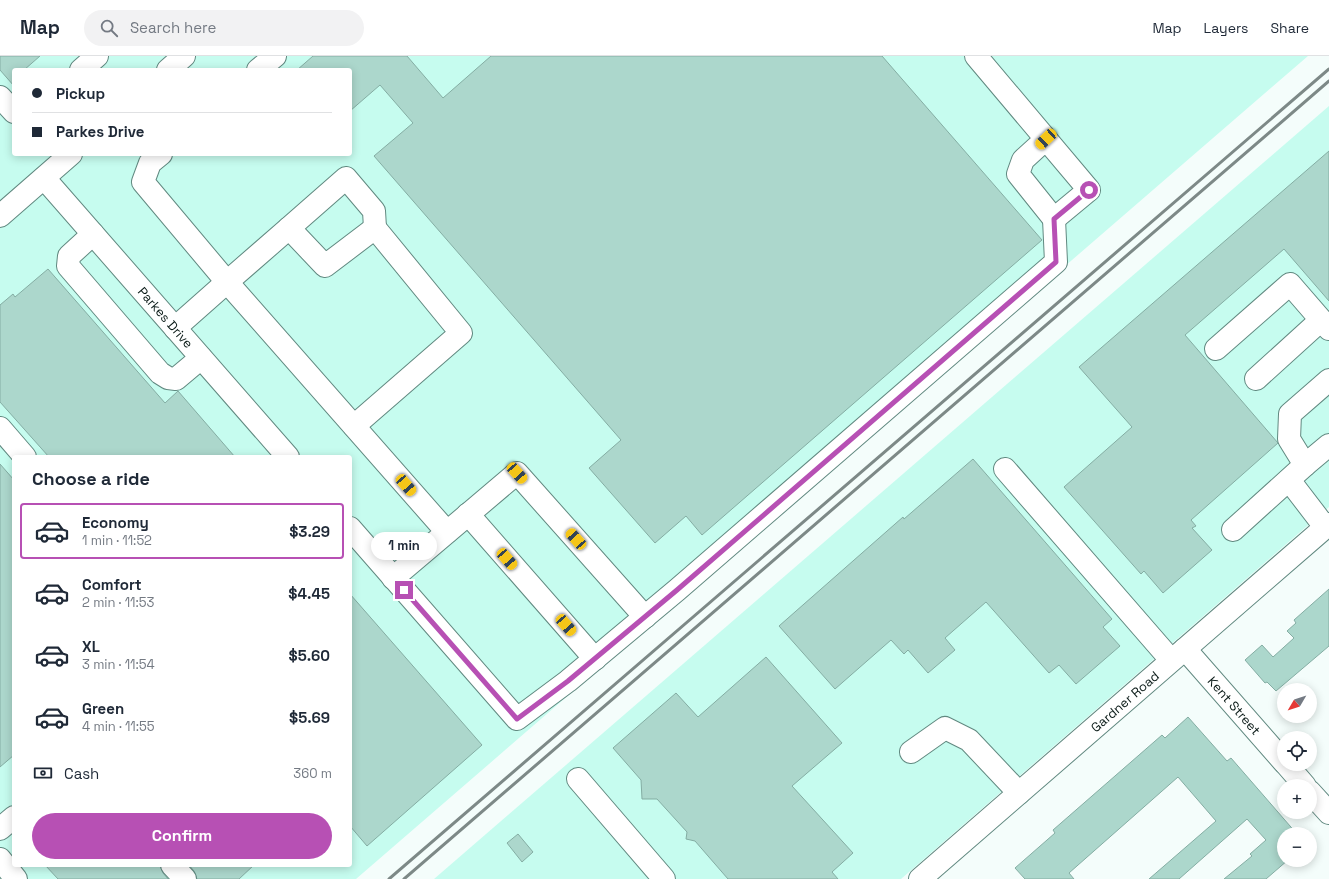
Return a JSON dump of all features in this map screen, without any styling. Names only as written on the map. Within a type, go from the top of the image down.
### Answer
[{"type":"street","points":[[83,68],[97,56]]},
{"type":"street","points":[[170,68],[184,56]]},
{"type":"street","points":[[260,68],[275,56]]},
{"type":"street","points":[[976,56],[1089,190],[1054,219]]},
{"type":"street","points":[[0,97],[12,110]]},
{"type":"street","points":[[352,531],[517,719],[595,659],[645,617],[1056,262],[1054,219],[1018,174],[1023,160],[1046,139]]},
{"type":"street","points":[[0,216],[69,156]]},
{"type":"street","points":[[159,156],[150,163],[143,182],[227,282],[447,532]]},
{"type":"street","name":"Parkes Drive","points":[[44,178],[286,455]]},
{"type":"street","points":[[175,328],[346,178],[374,211],[375,228],[461,333],[354,426]]},
{"type":"street","points":[[289,228],[325,266],[375,228]]},
{"type":"street","points":[[93,234],[69,256],[68,266],[160,373],[168,378],[176,379],[201,358]]},
{"type":"street","points":[[1216,349],[1290,284],[1325,324],[1256,379]]},
{"type":"street","points":[[1305,465],[1289,439],[1290,414],[1329,380]]},
{"type":"street","points":[[0,428],[23,455]]},
{"type":"street","points":[[1233,530],[1329,445]]},
{"type":"street","name":"Kent Street","points":[[1004,469],[1178,655],[1277,755]]},
{"type":"street","points":[[394,578],[517,473],[645,617]]},
{"type":"street","points":[[1289,480],[1327,526]]},
{"type":"street","points":[[468,514],[595,659]]},
{"type":"street","name":"Gardner Road","points":[[920,879],[1327,526]]},
{"type":"street","points":[[911,752],[945,728],[970,740],[1019,793]]},
{"type":"street","name":"Kent Street","points":[[1292,771],[1299,779]]},
{"type":"street","points":[[578,779],[664,879]]},
{"type":"street","points":[[1317,800],[1329,813]]},
{"type":"street","points":[[0,829],[12,819]]},
{"type":"street","points":[[0,858],[16,879]]},
{"type":"street","points":[[174,867],[185,879]]},
{"type":"shaded area","points":[[0,56],[1308,56],[356,879],[0,879]]},
{"type":"shaded area","points":[[1329,106],[1329,507],[901,879],[434,879]]},
{"type":"building","points":[[0,56],[40,56],[26,68],[12,68],[12,84],[0,70]]},
{"type":"building","points":[[313,56],[407,56],[443,98],[491,56],[882,56],[1042,240],[702,535],[686,516],[655,543],[589,468],[621,440],[374,156],[413,123],[380,85],[352,109],[352,68],[299,68]]},
{"type":"building","points":[[1329,151],[1329,301],[1284,249],[1185,335],[1278,443],[1191,520],[1196,526],[1192,528],[1212,550],[1163,593],[1144,571],[1141,574],[1064,487],[1132,427],[1079,367]]},
{"type":"building","points":[[48,269],[165,403],[178,391],[233,455],[47,455],[0,402],[0,305],[13,294],[15,297]]},
{"type":"building","points":[[973,459],[1112,619],[1103,627],[1120,646],[1076,684],[1059,665],[1049,673],[986,602],[945,638],[955,650],[928,673],[908,650],[904,654],[891,640],[835,689],[779,626],[903,517],[904,519]]},
{"type":"building","points":[[0,464],[12,478],[12,757],[0,767]]},
{"type":"building","points":[[1329,589],[1329,646],[1285,683],[1277,683],[1276,691],[1267,682],[1265,683],[1245,660],[1262,645],[1273,657],[1294,638],[1287,631],[1296,623],[1294,620]]},
{"type":"building","points":[[352,596],[482,745],[367,846],[352,828]]},
{"type":"building","points":[[766,657],[842,743],[792,786],[853,853],[832,872],[838,879],[728,879],[695,841],[686,839],[687,832],[657,799],[642,799],[641,780],[613,748],[676,693],[698,717]]},
{"type":"building","points":[[1188,717],[1227,761],[1231,758],[1277,811],[1277,819],[1284,819],[1291,827],[1277,827],[1277,867],[1280,867],[1266,879],[1224,879],[1252,856],[1250,854],[1266,840],[1247,819],[1179,879],[1149,879],[1216,821],[1178,777],[1069,873],[1074,879],[1025,879],[1015,868],[1055,833],[1053,830],[1162,735],[1165,738]]},
{"type":"building","points":[[518,834],[533,852],[522,862],[507,843]]},
{"type":"building","points":[[47,867],[161,867],[168,879],[58,879]]},
{"type":"building","points":[[191,867],[252,867],[239,879],[197,879]]},
{"type":"railway","points":[[389,879],[1329,69]]},
{"type":"railway","points":[[404,879],[1329,81]]},
{"type":"route","points":[[404,590],[517,719],[568,681],[677,590],[1056,262],[1054,219],[1089,190]]}]
